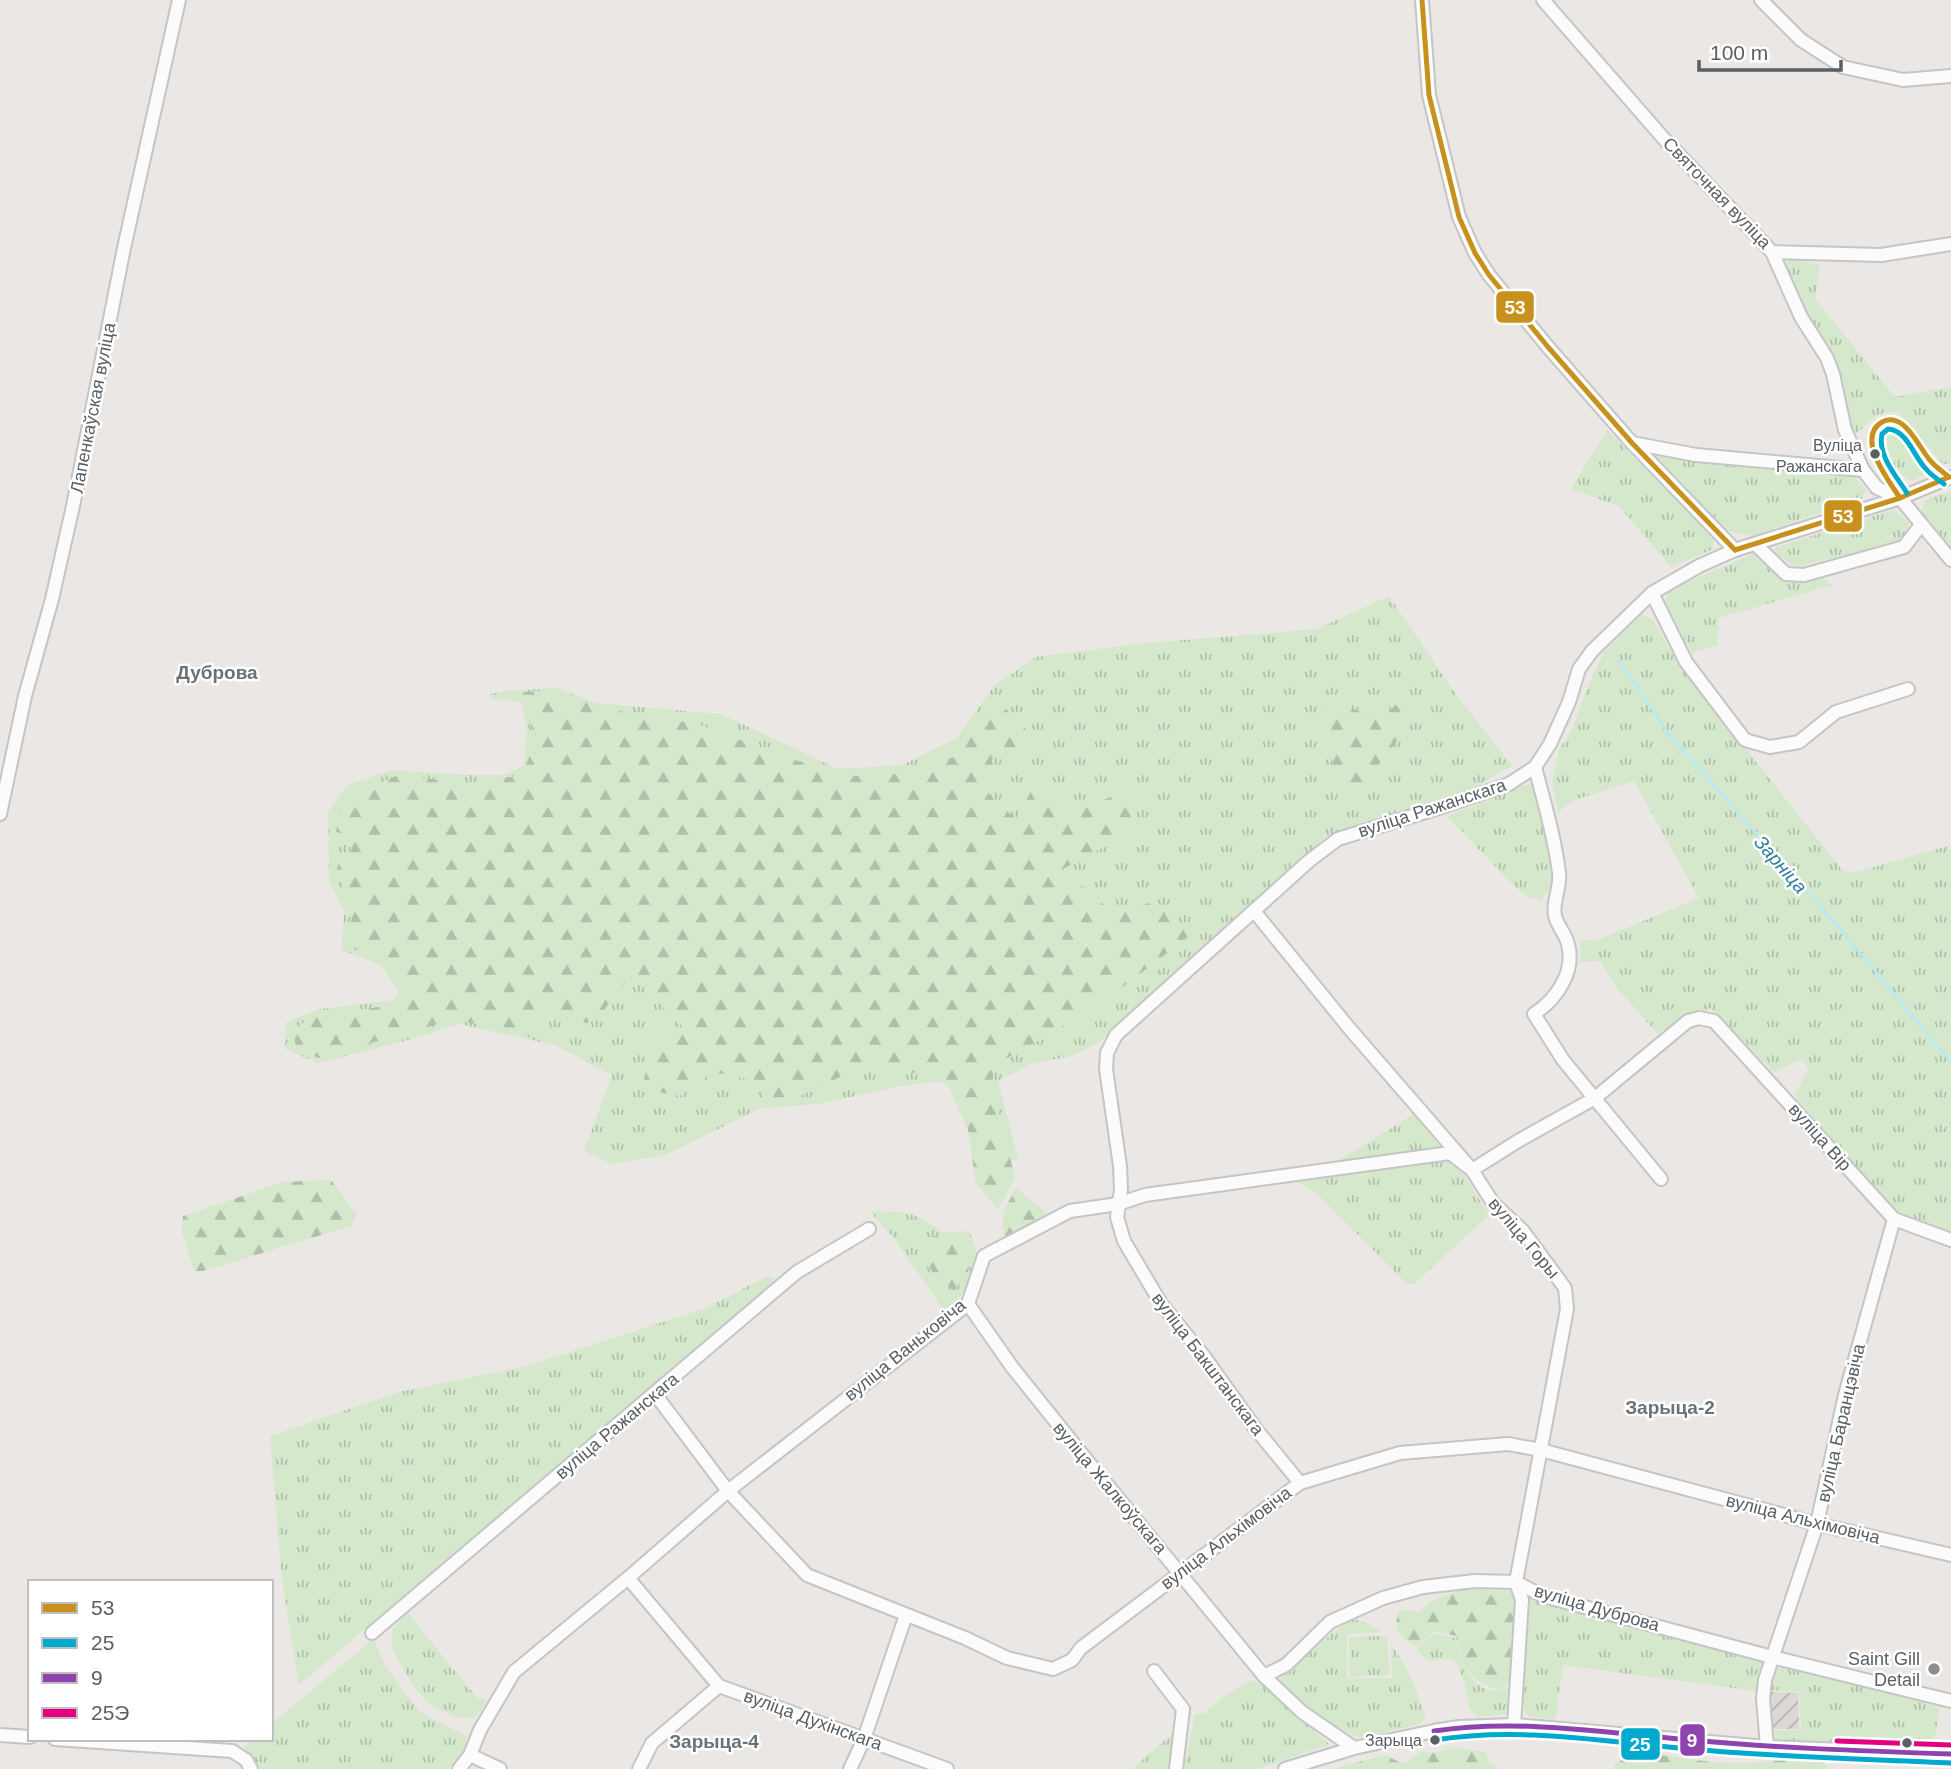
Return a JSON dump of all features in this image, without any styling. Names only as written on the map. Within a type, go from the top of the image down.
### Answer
[{"type":"street","name":"Лапенкаўская вуліца","points":[[0,814],[25,696],[52,599],[73,506],[124,248],[180,0]]},
{"type":"street","points":[[1422,0],[1429,95],[1460,217],[1475,253],[1489,275],[1548,347],[1632,443],[1735,550]]},
{"type":"street","name":"Святочная вуліца","points":[[1543,0],[1665,140],[1772,252],[1881,255],[1951,244]]},
{"type":"street","points":[[1760,0],[1801,40],[1843,67],[1903,80],[1951,76]]},
{"type":"street","points":[[1772,252],[1801,317],[1827,358],[1833,374],[1844,430],[1863,470],[1877,488],[1900,498],[1951,560]]},
{"type":"street","points":[[1632,443],[1696,455],[1863,470]]},
{"type":"street","name":"вуліца Ражанскага","points":[[1116,1035],[1309,861],[1338,839],[1510,784],[1535,767],[1555,734],[1579,669],[1592,651],[1652,593],[1699,566],[1735,550],[1900,498],[1951,477]]},
{"type":"street","points":[[1755,544],[1786,574],[1804,575],[1903,547],[1921,525]]},
{"type":"street","points":[[1652,593],[1686,662],[1745,740],[1770,747],[1799,742],[1836,712],[1908,689]]},
{"type":"street","points":[[1535,767],[1560,877],[1555,898],[1555,918],[1567,941],[1569,958],[1564,981],[1548,1004],[1534,1014],[1563,1059],[1661,1179]]},
{"type":"street","name":"вуліца Горы","points":[[1254,911],[1349,1028],[1472,1170],[1493,1203],[1522,1231],[1565,1288],[1567,1309],[1516,1582],[1522,1600],[1514,1725]]},
{"type":"street","name":"вуліца Вір","points":[[1595,1098],[1688,1021],[1699,1018],[1714,1021],[1894,1219],[1951,1240]]},
{"type":"street","name":"вуліца Бакштанскага","points":[[1116,1035],[1107,1053],[1106,1069],[1120,1166],[1121,1190],[1117,1217],[1124,1241],[1161,1305],[1203,1355],[1255,1428],[1300,1483]]},
{"type":"street","points":[[1472,1170],[1595,1098]]},
{"type":"street","name":"вуліца Ваньковіча","points":[[459,1769],[471,1755],[480,1730],[514,1672],[728,1491],[968,1304],[984,1256],[1070,1211],[1159,1193],[1450,1153],[1472,1170]]},
{"type":"street","name":"вуліца Баранцэвіча","points":[[1768,1747],[1763,1698],[1765,1680],[1817,1524],[1846,1395],[1894,1219]]},
{"type":"street","name":"вуліца Ражанскага","points":[[372,1633],[797,1272],[869,1229]]},
{"type":"street","name":"вуліца Жалкоўскага","points":[[968,1304],[1080,1454],[1264,1676],[1302,1712],[1354,1748]]},
{"type":"street","name":"вуліца Альхімовіча","points":[[654,1394],[728,1491],[807,1575],[965,1638],[1007,1658],[1053,1670],[1072,1660],[1081,1648],[1300,1483],[1400,1453],[1508,1444],[1541,1450],[1817,1524],[1951,1555]]},
{"type":"street","name":"вуліца Духінскага","points":[[628,1578],[719,1686],[947,1769]]},
{"type":"street","name":"вуліца Дуброва","points":[[1264,1676],[1286,1665],[1330,1622],[1384,1598],[1423,1587],[1475,1581],[1516,1582],[1543,1596],[1951,1701]]},
{"type":"street","points":[[850,1769],[864,1739],[906,1615]]},
{"type":"street","points":[[1154,1671],[1183,1709],[1176,1769]]},
{"type":"street","points":[[639,1769],[652,1743],[719,1686]]},
{"type":"street","points":[[1285,1769],[1354,1748],[1459,1727],[1514,1725],[1768,1747],[1951,1754]]},
{"type":"street","points":[[0,1735],[28,1737]]},
{"type":"street","points":[[84,1741],[232,1751],[246,1760],[251,1769]]},
{"type":"street","points":[[471,1755],[500,1769]]},
{"type":"shaded area","points":[[1770,1692],[1798,1693],[1799,1729],[1772,1729]]},
{"type":"green space","points":[[1792,259],[1820,265],[1815,299],[1895,397],[1951,387],[1951,464],[1943,464],[1899,413],[1878,415],[1854,435],[1783,265]]},
{"type":"green space","points":[[1889,428],[1899,429],[1931,472],[1911,481],[1896,469],[1881,440]]},
{"type":"green space","points":[[1607,430],[1708,533],[1713,540],[1713,549],[1671,567],[1619,506],[1571,489]]},
{"type":"green space","points":[[1650,452],[1689,461],[1828,476],[1854,476],[1867,490],[1862,498],[1753,536],[1727,530]]},
{"type":"green space","points":[[1951,491],[1951,548],[1922,513],[1924,502],[1929,498]]},
{"type":"green space","points":[[1892,510],[1909,522],[1904,541],[1794,567],[1773,551],[1777,547]]},
{"type":"green space","points":[[1753,554],[1783,577],[1797,579],[1820,576],[1832,585],[1719,618],[1717,645],[1692,653],[1665,603],[1667,594],[1671,589]]},
{"type":"green space","points":[[1389,596],[1452,689],[1512,766],[1475,787],[1326,837],[1103,1040],[1072,1056],[1030,1064],[998,1081],[1018,1159],[986,1172],[946,1080],[896,1087],[820,1104],[761,1108],[665,1155],[611,1164],[584,1151],[612,1075],[554,1045],[459,1024],[318,1063],[285,1049],[286,1022],[320,1009],[404,999],[381,965],[342,950],[344,910],[329,881],[328,812],[346,786],[391,770],[504,775],[524,766],[527,727],[520,701],[493,700],[490,694],[557,688],[596,703],[721,714],[838,769],[902,765],[957,738],[994,686],[1036,657],[1136,644],[1317,629]]},
{"type":"green space","points":[[1642,614],[1653,620],[1679,665],[1843,871],[1857,872],[1947,846],[1951,850],[1951,1232],[1896,1214],[1794,1095],[1809,1069],[1801,1059],[1774,1072],[1710,1008],[1657,1033],[1617,988],[1600,961],[1580,962],[1581,941],[1600,939],[1699,898],[1634,781],[1575,800],[1558,812],[1552,781],[1559,750],[1573,728],[1585,693],[1604,652]]},
{"type":"green space","points":[[551,691],[613,710],[698,724],[787,758],[856,776],[910,773],[959,755],[995,698],[1025,728],[1031,750],[992,759],[989,795],[1016,819],[1035,784],[1058,797],[1071,814],[1131,788],[1134,831],[1063,869],[1112,912],[1154,902],[1192,934],[1111,996],[994,1065],[992,1084],[1015,1178],[998,1209],[976,1184],[963,1096],[929,1074],[859,1068],[798,1097],[767,1102],[755,1081],[713,1072],[680,1096],[654,1091],[644,1079],[654,1034],[683,1027],[631,975],[604,1010],[587,1023],[542,1014],[533,1038],[455,1019],[318,1058],[296,1047],[293,1031],[309,1018],[390,1005],[405,985],[372,955],[347,947],[354,904],[336,874],[340,857],[352,848],[351,836],[336,832],[340,811],[365,790],[398,775],[472,784],[521,775],[532,749],[530,721],[515,697],[496,698],[505,693]]},
{"type":"green space","points":[[1333,700],[1376,719],[1401,702],[1416,716],[1361,788],[1343,789],[1316,720]]},
{"type":"green space","points":[[1531,783],[1550,850],[1551,889],[1540,900],[1527,896],[1515,887],[1447,816]]},
{"type":"green space","points":[[1414,1114],[1440,1146],[1438,1150],[1303,1170],[1300,1167],[1338,1161]]},
{"type":"green space","points":[[1441,1159],[1454,1160],[1489,1215],[1414,1284],[1407,1284],[1317,1194],[1296,1181]]},
{"type":"green space","points":[[331,1180],[357,1215],[351,1226],[203,1271],[194,1271],[182,1232],[183,1216],[283,1182]]},
{"type":"green space","points":[[1016,1188],[1050,1216],[1005,1236],[1003,1217]]},
{"type":"green space","points":[[869,1211],[916,1216],[943,1233],[968,1231],[977,1254],[977,1265],[963,1294],[945,1312],[893,1237]]},
{"type":"green space","points":[[935,1236],[962,1237],[971,1245],[968,1272],[954,1291],[922,1261],[920,1247]]},
{"type":"green space","points":[[768,1276],[777,1280],[299,1685],[282,1581],[270,1436],[399,1392],[523,1367],[706,1308]]},
{"type":"green space","points":[[1463,1589],[1514,1591],[1518,1611],[1511,1682],[1504,1688],[1490,1687],[1470,1673],[1456,1636],[1434,1631],[1416,1648],[1399,1632],[1396,1622],[1400,1609],[1419,1612],[1431,1601]]},
{"type":"green space","points":[[1530,1597],[1765,1660],[1757,1691],[1563,1665],[1556,1716],[1553,1720],[1528,1716],[1523,1703]]},
{"type":"green space","points":[[407,1612],[478,1699],[487,1698],[481,1711],[473,1719],[457,1717],[432,1707],[413,1686],[392,1649],[392,1630]]},
{"type":"green space","points":[[1353,1619],[1366,1622],[1382,1632],[1347,1634],[1347,1678],[1392,1678],[1391,1644],[1407,1671],[1423,1708],[1426,1718],[1420,1724],[1362,1738],[1328,1722],[1281,1683],[1282,1674]]},
{"type":"green space","points":[[1434,1633],[1455,1638],[1466,1669],[1478,1685],[1497,1690],[1510,1688],[1510,1714],[1478,1717],[1469,1708],[1466,1688],[1457,1663],[1448,1659],[1428,1661],[1417,1649]]},
{"type":"green space","points":[[1387,1636],[1390,1675],[1350,1677],[1349,1637]]},
{"type":"green space","points":[[374,1639],[385,1666],[420,1712],[466,1736],[466,1747],[449,1769],[260,1769],[244,1747],[251,1741],[273,1741],[273,1722]]},
{"type":"green space","points":[[1785,1667],[1940,1707],[1933,1747],[1777,1742],[1774,1737],[1775,1730],[1801,1730],[1799,1692],[1770,1690],[1776,1670]]},
{"type":"green space","points":[[1253,1680],[1264,1686],[1329,1744],[1259,1769],[1184,1769],[1195,1714],[1205,1714],[1222,1697]]},
{"type":"green space","points":[[1175,1731],[1170,1769],[1132,1769]]},
{"type":"green space","points":[[1454,1748],[1486,1752],[1490,1764],[1500,1769],[1331,1769],[1385,1755],[1403,1764],[1421,1752],[1435,1753]]},
{"type":"green space","points":[[1636,1752],[1724,1763],[1822,1759],[1829,1769],[1613,1769],[1616,1763]]},
{"type":"waterway","name":"Зарніца","points":[[1619,660],[1668,733],[1835,923],[1951,1062]]},
{"type":"transit line","name":"53","points":[[1422,0],[1429,95],[1459,217],[1475,253],[1489,275],[1548,347],[1632,443],[1735,550]]},
{"type":"transit line","name":"53","points":[[1900,498],[1882,471],[1873,449],[1872,438],[1875,429],[1882,422],[1890,420],[1902,424],[1931,462],[1949,477]]},
{"type":"transit line","name":"25","points":[[1907,493],[1882,450],[1882,434],[1888,429],[1900,434],[1926,469],[1944,484]]},
{"type":"transit line","name":"53","points":[[1735,550],[1900,498],[1949,477]]},
{"type":"transit line","name":"9","points":[[1434,1731],[1466,1727],[1530,1726],[1755,1745],[1951,1754]]},
{"type":"transit line","name":"25","points":[[1435,1740],[1467,1736],[1530,1735],[1755,1754],[1951,1763]]},
{"type":"transit line","name":"25Э","points":[[1837,1741],[1951,1745]]},
{"type":"place","name":"Вуліца Ражанскага","points":[[1875,454]]},
{"type":"place","name":"Saint Gill Detail","points":[[1934,1669]]},
{"type":"place","name":"Зарыца","points":[[1435,1740]]},
{"type":"district","name":"Дуброва","points":[[217,672]]},
{"type":"district","name":"Зарыца-2","points":[[1670,1407]]},
{"type":"district","name":"Зарыца-4","points":[[714,1741]]}]
